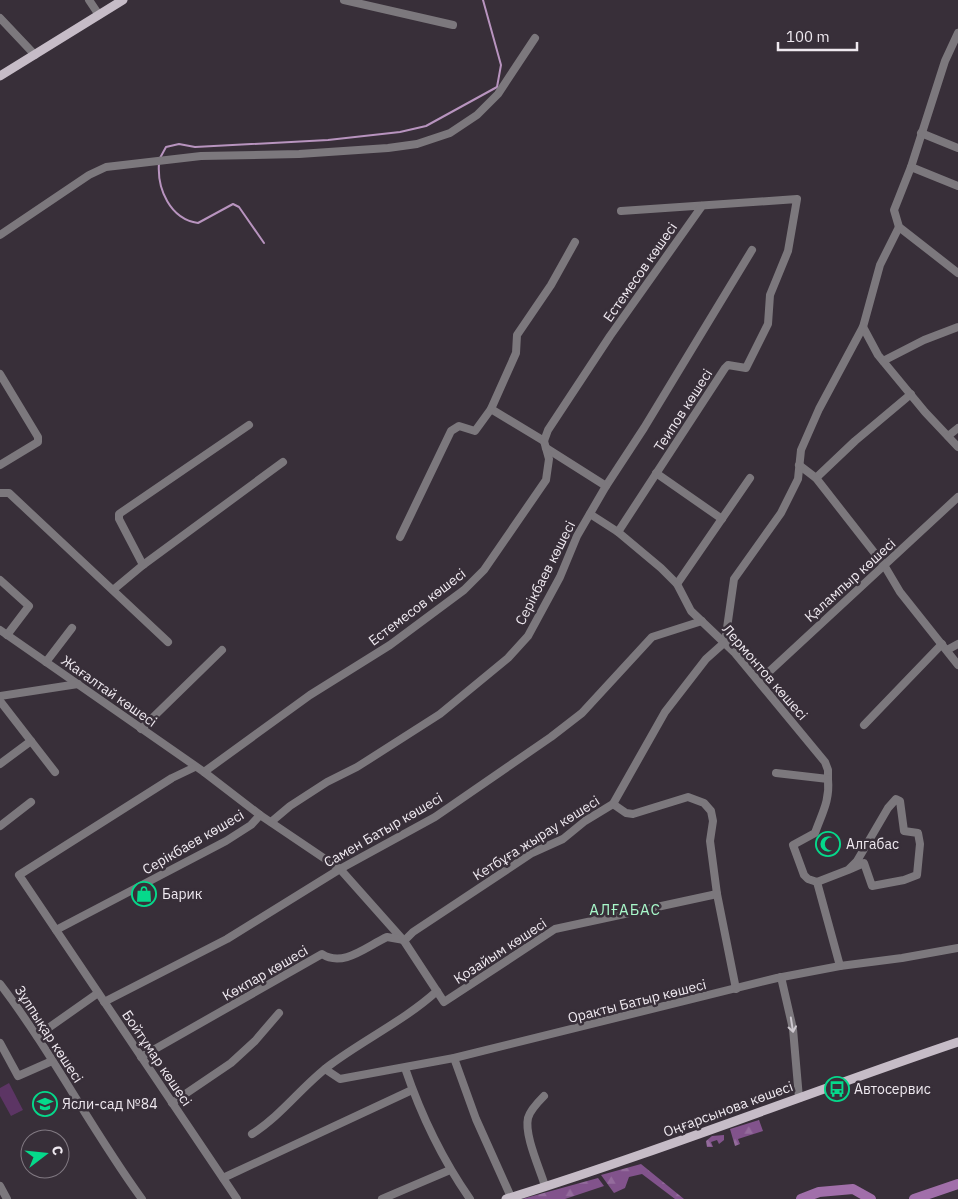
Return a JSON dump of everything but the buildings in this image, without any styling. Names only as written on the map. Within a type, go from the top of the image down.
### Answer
[{"type":"main road","points":[[0,76],[123,0]]},
{"type":"main road","name":"Оңғарсынова көшесі","points":[[508,1198],[958,1042]]},
{"type":"street","points":[[88,0],[99,15]]},
{"type":"street","points":[[344,0],[453,25]]},
{"type":"street","points":[[0,18],[35,55]]},
{"type":"street","points":[[958,33],[945,61],[911,167],[894,210],[899,227],[958,273]]},
{"type":"street","points":[[0,235],[89,175],[106,167],[201,156],[299,154],[388,148],[417,144],[450,133],[477,116],[498,94],[535,38]]},
{"type":"street","points":[[921,133],[958,148]]},
{"type":"street","points":[[911,167],[958,186]]},
{"type":"street","name":"Теипов көшесі","points":[[618,532],[656,473],[708,399],[725,368],[728,365],[746,368],[768,324],[770,295],[788,251],[797,199],[702,206]]},
{"type":"street","points":[[621,211],[702,206]]},
{"type":"street","name":"Естемесов көшесі","points":[[204,772],[310,695],[390,645],[464,590],[484,570],[546,480],[549,459],[545,445],[610,336],[702,206]]},
{"type":"street","points":[[725,642],[734,579],[781,513],[798,479],[802,450],[819,409],[863,327],[880,265],[899,227]]},
{"type":"street","points":[[400,537],[451,431],[459,426],[475,431],[491,410],[516,353],[517,335],[551,285],[575,242]]},
{"type":"street","name":"Серікбаев көшесі","points":[[271,822],[290,806],[327,782],[357,767],[440,714],[508,658],[528,636],[560,577],[577,536],[606,486],[644,428],[752,250]]},
{"type":"street","points":[[863,327],[884,361],[910,394],[958,447]]},
{"type":"street","points":[[884,361],[924,340],[958,327]]},
{"type":"street","points":[[0,374],[38,437],[38,442],[33,446],[0,465]]},
{"type":"street","points":[[816,478],[854,441],[910,394]]},
{"type":"street","points":[[491,410],[606,486]]},
{"type":"street","points":[[143,565],[118,519],[119,514],[249,425]]},
{"type":"street","points":[[948,436],[958,428]]},
{"type":"street","points":[[113,590],[143,565],[283,462]]},
{"type":"street","points":[[800,465],[816,478],[884,565],[900,592],[958,665]]},
{"type":"street","points":[[656,473],[722,519]]},
{"type":"street","points":[[676,584],[750,478]]},
{"type":"street","points":[[0,493],[9,493],[168,642]]},
{"type":"street","name":"Қалампыр көшесі","points":[[759,681],[958,497]]},
{"type":"street","name":"Лермонтов көшесі","points":[[590,514],[618,532],[661,568],[676,584],[691,611],[725,642],[825,762],[828,770],[828,779]]},
{"type":"street","points":[[0,580],[29,606],[7,635]]},
{"type":"street","name":"Самен Батыр көшесі","points":[[104,1002],[227,939],[340,869],[434,817],[551,738],[582,712],[652,637],[702,621]]},
{"type":"street","points":[[46,662],[72,628]]},
{"type":"street","name":"Жағалтай көшесі","points":[[0,630],[194,767],[204,772],[271,822]]},
{"type":"street","name":"Кетбұға жырау көшесі","points":[[404,941],[413,932],[532,853],[564,839],[585,822],[613,804],[666,712],[706,659],[725,642]]},
{"type":"street","points":[[864,725],[945,647],[958,644]]},
{"type":"street","points":[[141,729],[222,650]]},
{"type":"street","points":[[0,696],[78,684]]},
{"type":"street","points":[[0,701],[56,772]]},
{"type":"street","points":[[0,764],[31,741]]},
{"type":"street","name":"Бойтұмар көшесі","points":[[194,767],[172,778],[19,875],[237,1199]]},
{"type":"street","points":[[776,773],[828,779],[827,804],[818,819],[815,833],[794,843],[793,848],[804,875],[808,879],[817,882],[848,870],[864,863],[872,886],[904,880],[917,875],[920,844],[918,833],[904,831],[900,801],[896,799],[888,808],[857,861],[848,870]]},
{"type":"street","points":[[613,804],[626,813],[633,814],[688,797],[704,803],[711,811],[713,821],[710,841],[717,894],[736,989]]},
{"type":"street","points":[[0,826],[31,802]]},
{"type":"street","name":"Серікбаев көшесі","points":[[56,930],[226,841],[251,825],[260,815]]},
{"type":"street","points":[[271,822],[340,869],[404,941],[437,991]]},
{"type":"street","points":[[817,882],[840,966]]},
{"type":"street","name":"Қозайым көшесі","points":[[252,1134],[274,1119],[325,1070],[417,1009],[437,991],[444,1002],[555,929],[717,894]]},
{"type":"street","name":"Көкпар көшесі","points":[[141,1058],[322,954],[330,959],[342,960],[387,937],[404,941]]},
{"type":"street","name":"Оракты Батыр көшесі","points":[[325,1070],[340,1080],[405,1068],[454,1058],[781,977],[958,948]]},
{"type":"street","points":[[781,977],[793,1029],[799,1098]]},
{"type":"street","name":"Зұлпықар көшесі","points":[[0,984],[37,1036],[99,1137],[142,1199]]},
{"type":"street","points":[[37,1036],[98,992]]},
{"type":"street","points":[[172,1103],[231,1063],[255,1041],[279,1013]]},
{"type":"street","points":[[0,1043],[18,1076],[52,1060]]},
{"type":"street","points":[[454,1058],[508,1198]]},
{"type":"street","points":[[405,1068],[412,1090],[450,1170],[470,1199]]},
{"type":"street","points":[[223,1178],[412,1090]]},
{"type":"street","points":[[544,1096],[532,1110],[527,1121],[532,1145],[545,1186]]},
{"type":"street","points":[[382,1199],[450,1170]]},
{"type":"street","points":[[0,1186],[7,1199]]},
{"type":"shaded area","points":[[9,1083],[23,1110],[11,1116],[0,1096],[0,1088]]},
{"type":"green space","points":[[759,1120],[763,1131],[738,1139],[740,1144],[735,1146],[730,1129]]},
{"type":"green space","points":[[724,1135],[724,1140],[719,1144],[717,1140],[711,1142],[713,1147],[707,1147],[706,1141],[712,1136]]},
{"type":"green space","points":[[641,1164],[684,1199],[675,1199],[642,1174],[629,1177],[625,1188],[614,1193],[601,1175]]},
{"type":"green space","points":[[598,1178],[604,1186],[565,1199],[522,1199]]},
{"type":"waterway","points":[[160,158],[166,147],[179,144],[195,147],[328,140],[400,132],[426,126],[497,87],[501,65],[483,0]]},
{"type":"waterway","points":[[159,163],[160,183],[163,192],[167,201],[180,216],[198,223],[233,204],[239,207],[264,243]]},
{"type":"waterway","points":[[914,1199],[958,1184]]},
{"type":"waterway","points":[[801,1199],[819,1192],[853,1189],[871,1199]]},
{"type":"place","name":"Алгабас","points":[[828,844]]},
{"type":"place","name":"Барик","points":[[144,894]]},
{"type":"place","name":"Автосервис","points":[[837,1089]]},
{"type":"place","name":"Ясли-сад №84","points":[[45,1104]]},
{"type":"district","name":"АЛҒАБАС","points":[[625,909]]}]
